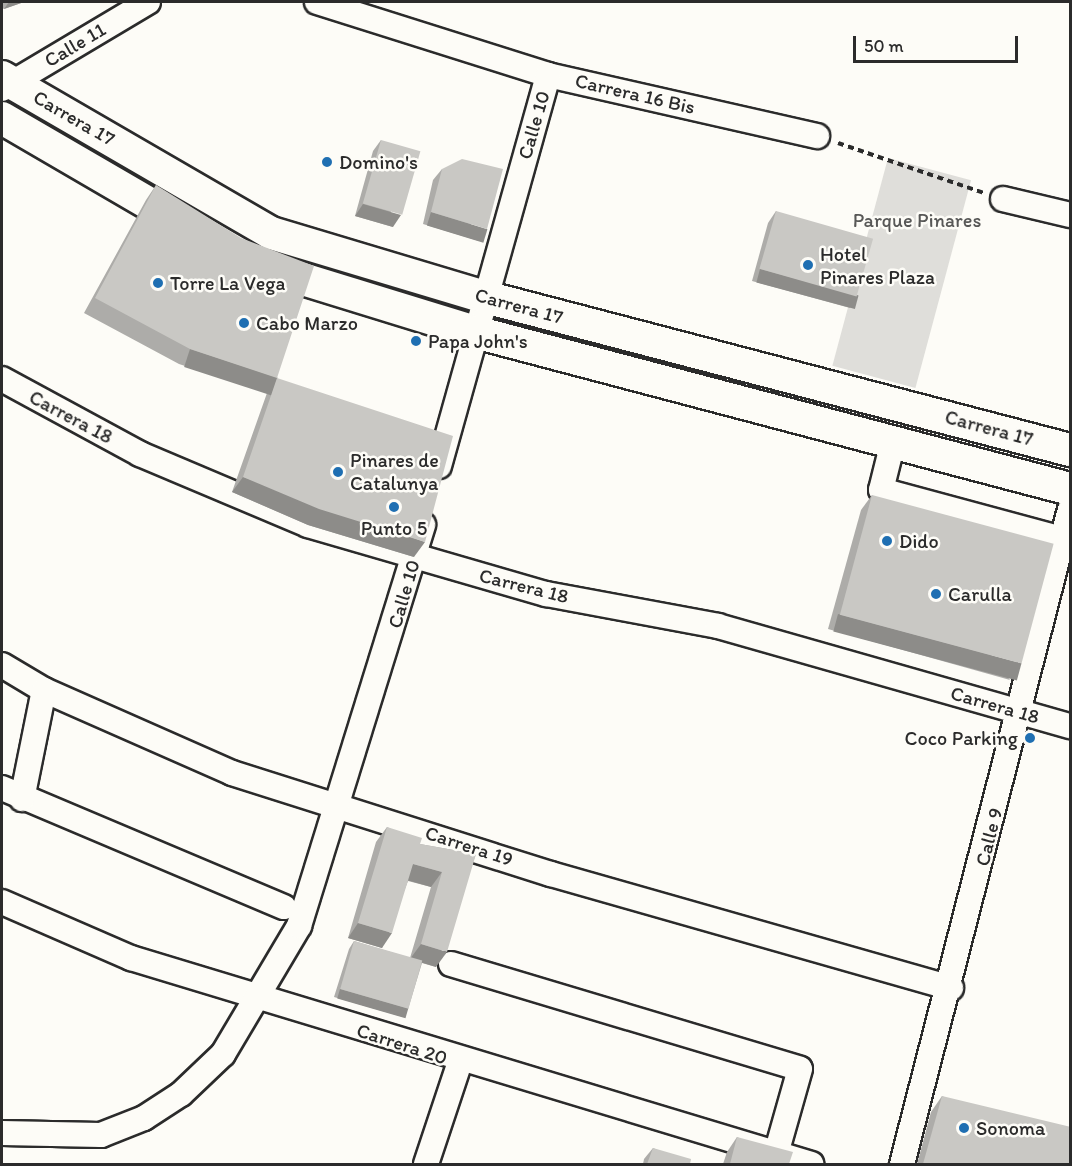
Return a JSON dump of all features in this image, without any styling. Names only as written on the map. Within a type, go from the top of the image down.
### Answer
[{"type":"main road","name":"Carrera 17","points":[[5,82],[271,232],[485,297],[1071,450]]},
{"type":"main road","name":"Carrera 17","points":[[2,118],[212,241]]},
{"type":"main road","name":"Carrera 17","points":[[241,257],[304,282],[475,332],[1071,489]]},
{"type":"street","name":"Calle 11","points":[[5,82],[148,2]]},
{"type":"street","name":"Carrera 16 Bis","points":[[317,2],[548,75],[817,136]]},
{"type":"street","name":"Calle 10","points":[[2,1133],[101,1135],[144,1118],[181,1094],[223,1054],[260,998],[299,926],[414,557],[548,75]]},
{"type":"street","points":[[1003,199],[1071,215]]},
{"type":"street","name":"Carrera 18","points":[[2,379],[140,454],[308,525],[546,594],[718,626],[1071,726]]},
{"type":"street","points":[[893,442],[881,490],[1063,539]]},
{"type":"street","name":"Calle 9","points":[[902,1164],[951,988],[1071,509]]},
{"type":"street","name":"Carrera 19","points":[[2,665],[44,690],[232,773],[338,804],[551,874],[951,988]]},
{"type":"street","points":[[44,690],[12,794],[284,907]]},
{"type":"street","name":"Carrera 20","points":[[2,902],[131,958],[460,1062],[811,1164]]},
{"type":"street","points":[[451,964],[800,1069],[776,1154]]},
{"type":"street","points":[[426,1164],[460,1062]]},
{"type":"path","points":[[817,136],[1003,199]]},
{"type":"green space","name":"Parque Pinares","points":[[888,158],[971,180],[915,388],[832,366]]},
{"type":"building","points":[[381,140],[420,151],[402,215],[363,203]]},
{"type":"building","points":[[462,159],[503,169],[487,229],[431,212],[442,169]]},
{"type":"building","points":[[156,185],[241,238],[314,266],[277,378],[190,349],[95,298]]},
{"type":"building","name":"Hotel Pinares Plaza","points":[[776,211],[873,239],[857,297],[759,269]]},
{"type":"building","name":"Pinares de Catalunya","points":[[277,378],[453,436],[425,542],[319,509],[243,477]]},
{"type":"building","name":"Carulla","points":[[872,495],[1054,544],[1022,663],[840,615]]},
{"type":"building","points":[[387,827],[422,838],[420,844],[476,854],[447,952],[421,944],[442,872],[413,864],[392,933],[358,923]]},
{"type":"building","points":[[354,941],[422,961],[408,1009],[340,989]]},
{"type":"building","name":"Sonoma","points":[[942,1096],[1071,1127],[1071,1164],[923,1164]]},
{"type":"building","points":[[737,1137],[793,1152],[789,1164],[730,1164]]},
{"type":"building","points":[[653,1148],[691,1159],[690,1164],[647,1164]]},
{"type":"place","name":"Domino's","points":[[327,162]]},
{"type":"place","name":"Hotel Pinares Plaza","points":[[808,265]]},
{"type":"place","name":"Torre La Vega","points":[[158,283]]},
{"type":"place","name":"Cabo Marzo","points":[[244,323]]},
{"type":"place","name":"Papa John's","points":[[416,341]]},
{"type":"place","name":"Pinares de Catalunya","points":[[338,472]]},
{"type":"place","name":"Punto 5","points":[[394,507]]},
{"type":"place","name":"Dido","points":[[887,541]]},
{"type":"place","name":"Carulla","points":[[936,594]]},
{"type":"place","name":"Coco Parking","points":[[1030,738]]},
{"type":"place","name":"Sonoma","points":[[964,1128]]}]
